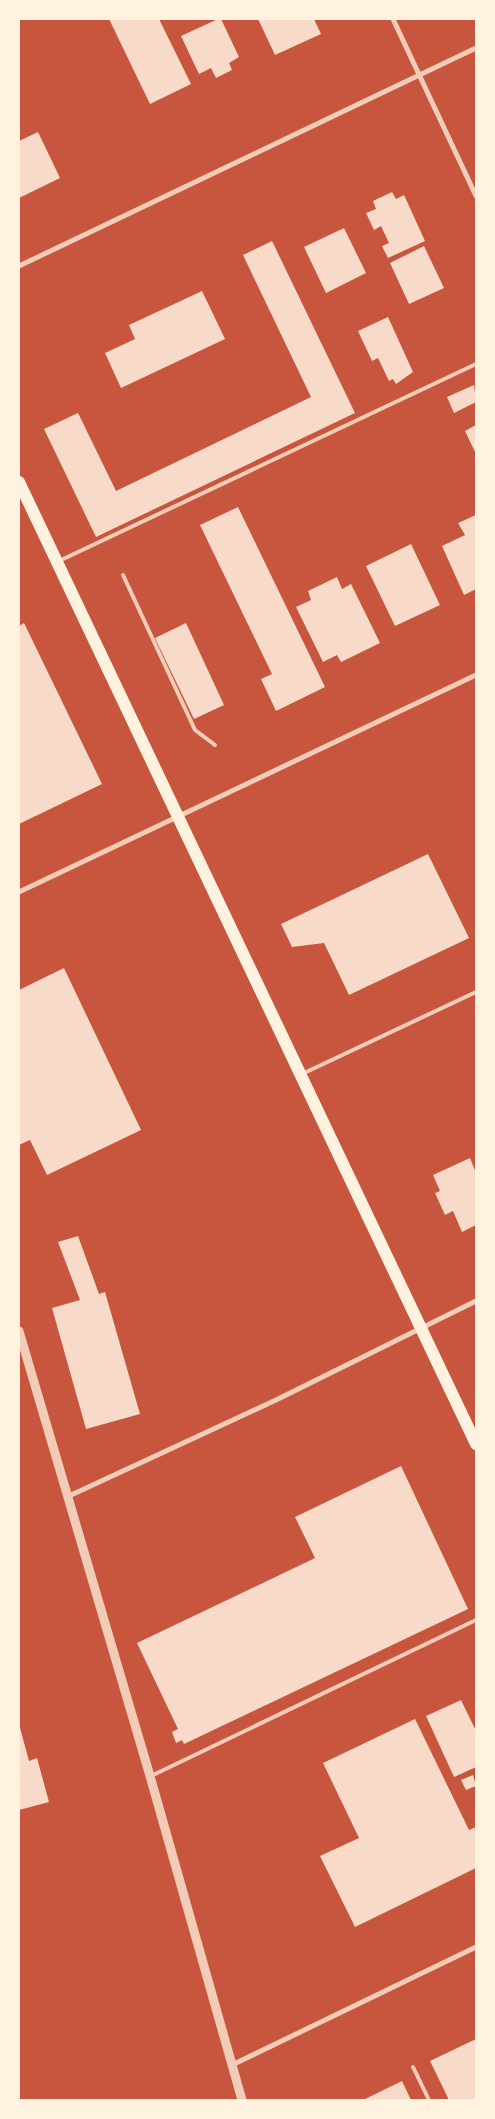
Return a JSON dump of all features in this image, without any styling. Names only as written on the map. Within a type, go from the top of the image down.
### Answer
[{"type":"main road","points":[[19,482],[476,1444]]},
{"type":"street","points":[[393,19],[476,196]]},
{"type":"street","points":[[19,266],[476,48]]},
{"type":"street","points":[[19,892],[476,675]]},
{"type":"street","points":[[68,1496],[276,1400],[476,1301]]},
{"type":"street","points":[[19,1330],[150,1776],[242,2100]]},
{"type":"street","points":[[232,2065],[476,1947]]},
{"type":"lane","points":[[57,562],[476,364]]},
{"type":"lane","points":[[123,575],[196,730],[215,745]]},
{"type":"lane","points":[[300,1075],[476,992]]},
{"type":"lane","points":[[150,1776],[476,1620]]},
{"type":"lane","points":[[413,2067],[429,2100]]},
{"type":"building","points":[[109,19],[159,19],[191,84],[150,104]]},
{"type":"building","points":[[221,19],[239,57],[229,63],[232,70],[216,78],[211,68],[199,74],[181,36]]},
{"type":"building","points":[[258,19],[314,19],[321,34],[275,55]]},
{"type":"building","points":[[38,132],[60,178],[19,198],[19,141]]},
{"type":"building","points":[[392,192],[396,199],[404,195],[425,241],[388,258],[382,246],[389,243],[381,226],[374,230],[366,213],[376,209],[373,201]]},
{"type":"building","points":[[344,228],[366,273],[326,293],[304,247]]},
{"type":"building","points":[[272,241],[355,413],[96,537],[44,429],[78,413],[116,491],[311,397],[243,255]]},
{"type":"building","points":[[424,246],[444,288],[409,304],[390,263]]},
{"type":"building","points":[[202,291],[225,339],[121,388],[105,353],[135,339],[129,325]]},
{"type":"building","points":[[388,317],[413,372],[396,384],[393,379],[389,381],[378,358],[372,361],[358,331]]},
{"type":"building","points":[[474,385],[476,402],[454,413],[447,397]]},
{"type":"building","points":[[476,425],[476,454],[465,431]]},
{"type":"building","points":[[238,507],[325,687],[276,711],[261,679],[272,674],[200,525]]},
{"type":"building","points":[[476,515],[476,589],[464,595],[442,546],[465,535],[458,523]]},
{"type":"building","points":[[411,544],[440,605],[395,626],[366,566]]},
{"type":"building","points":[[337,577],[342,589],[351,584],[380,643],[341,662],[337,655],[323,662],[296,607],[311,600],[308,591]]},
{"type":"building","points":[[24,623],[102,784],[19,824],[19,626]]},
{"type":"building","points":[[186,623],[224,705],[194,719],[155,638]]},
{"type":"building","points":[[428,854],[469,938],[349,995],[324,943],[292,947],[281,924]]},
{"type":"building","points":[[64,968],[141,1130],[47,1175],[30,1140],[19,1145],[19,990]]},
{"type":"building","points":[[470,1158],[476,1173],[476,1225],[462,1232],[453,1211],[445,1215],[435,1193],[440,1191],[433,1175]]},
{"type":"building","points":[[78,1236],[99,1294],[105,1292],[140,1414],[86,1429],[52,1308],[80,1300],[58,1242]]},
{"type":"building","points":[[401,1466],[468,1609],[184,1744],[182,1740],[176,1743],[172,1732],[178,1729],[137,1643],[315,1558],[295,1517]]},
{"type":"building","points":[[461,1700],[476,1731],[476,1767],[454,1777],[426,1716]]},
{"type":"building","points":[[415,1719],[469,1830],[476,1827],[476,1868],[355,1927],[320,1856],[359,1838],[323,1763]]},
{"type":"building","points":[[19,1724],[29,1761],[37,1758],[49,1802],[19,1810]]},
{"type":"building","points":[[473,1775],[476,1786],[466,1790],[461,1780]]},
{"type":"building","points":[[476,2039],[476,2100],[449,2100],[430,2061]]},
{"type":"building","points":[[402,2081],[411,2100],[363,2100]]}]
